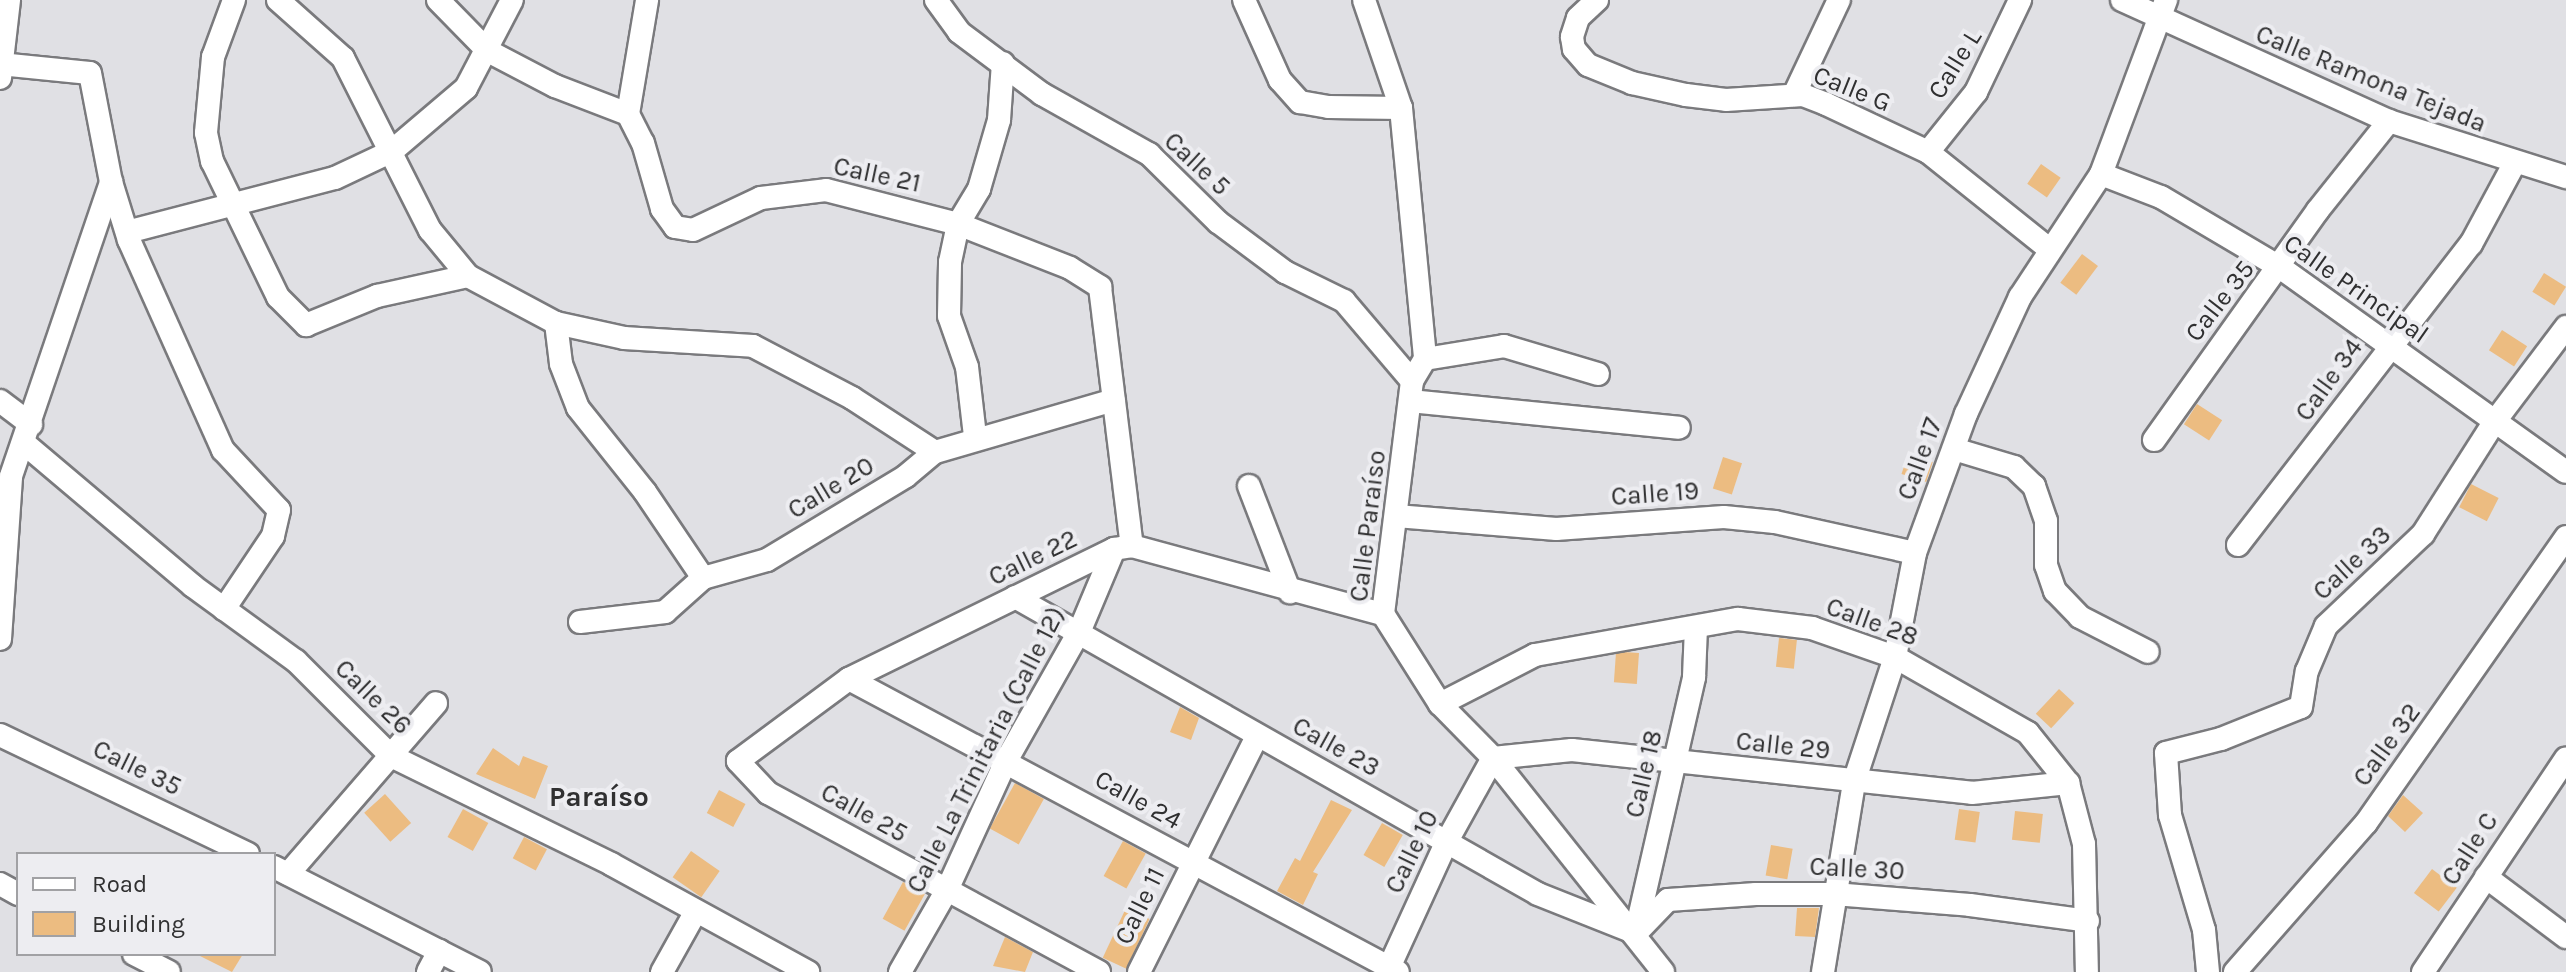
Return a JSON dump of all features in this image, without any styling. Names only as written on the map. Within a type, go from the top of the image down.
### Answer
[{"type":"street","points":[[9,0],[0,69],[90,73],[111,182],[127,232],[223,450],[279,510],[273,536],[224,609]]},
{"type":"street","points":[[234,0],[213,57],[206,133],[212,161],[278,297],[306,325],[377,296],[468,276]]},
{"type":"street","points":[[278,0],[343,58],[430,230],[468,276],[556,323],[624,338],[753,346],[852,398],[935,452]]},
{"type":"street","points":[[438,0],[488,51],[555,86],[628,114],[647,0]]},
{"type":"street","points":[[127,232],[335,178],[392,151],[466,88],[512,0]]},
{"type":"street","name":"Calle 5","points":[[936,0],[959,32],[1042,94],[1149,154],[1218,222],[1285,272],[1344,301],[1411,391]]},
{"type":"street","points":[[1244,0],[1280,80],[1300,102],[1401,108]]},
{"type":"street","points":[[1364,0],[1401,108],[1425,359],[1504,346],[1598,374]]},
{"type":"street","name":"Calle G","points":[[1597,0],[1578,18],[1572,37],[1574,49],[1588,65],[1632,83],[1726,100],[1794,95],[1826,104],[1928,152],[2048,248]]},
{"type":"street","points":[[1794,95],[1839,0]]},
{"type":"street","name":"Calle L","points":[[1928,152],[1976,92],[2020,0]]},
{"type":"street","name":"Calle Ramona Tejada","points":[[2122,0],[2164,9],[2389,121],[2514,164],[2566,177]]},
{"type":"street","name":"Calle 17","points":[[1823,972],[1854,782],[1895,657],[1915,553],[1954,449],[2020,297],[2048,248],[2101,174],[2164,9]]},
{"type":"street","points":[[975,436],[967,367],[949,316],[950,262],[958,224],[979,189],[999,120],[1003,63]]},
{"type":"street","name":"Calle 21","points":[[628,114],[643,143],[662,209],[675,227],[693,230],[761,198],[826,190],[958,224],[1070,268],[1100,287],[1114,400],[1123,548]]},
{"type":"street","name":"Calle 35","points":[[2154,440],[2281,268],[2318,210],[2389,121]]},
{"type":"street","name":"Calle 34","points":[[2238,545],[2387,347],[2471,244],[2514,164]]},
{"type":"street","name":"Calle Principal","points":[[2101,174],[2161,197],[2281,268],[2387,347],[2566,472]]},
{"type":"street","points":[[0,639],[9,492],[111,182]]},
{"type":"street","points":[[556,323],[561,364],[578,408],[703,578]]},
{"type":"street","name":"Calle 33","points":[[2208,972],[2204,930],[2170,815],[2166,753],[2221,739],[2301,707],[2307,671],[2326,626],[2423,534],[2495,421],[2566,327]]},
{"type":"street","name":"Calle Paraíso","points":[[1425,359],[1411,391],[1383,614],[1440,704],[1493,758],[1636,933],[1663,972]]},
{"type":"street","points":[[1411,391],[1679,428]]},
{"type":"street","name":"Calle 20","points":[[580,622],[665,612],[703,578],[767,560],[906,476],[935,452],[975,436],[1114,400]]},
{"type":"street","name":"Calle 26","points":[[0,401],[28,434],[224,609],[296,661],[391,756],[475,801],[553,834],[808,972]]},
{"type":"street","points":[[1954,449],[2014,467],[2034,486],[2046,521],[2046,565],[2055,591],[2080,617],[2148,652]]},
{"type":"street","points":[[1249,486],[1290,592]]},
{"type":"street","name":"Calle 19","points":[[1396,516],[1556,529],[1724,517],[1789,524],[1915,553]]},
{"type":"street","name":"Calle 32","points":[[2235,972],[2366,823],[2566,537]]},
{"type":"street","points":[[1123,548],[1383,614]]},
{"type":"street","name":"Calle 22","points":[[738,761],[849,679],[1123,548]]},
{"type":"street","name":"Calle La Trinitaria (Calle 12)","points":[[900,972],[947,890],[1006,761],[1123,548]]},
{"type":"street","name":"Calle 23","points":[[1015,597],[1080,630],[1257,736],[1538,894],[1636,933]]},
{"type":"street","name":"Calle 28","points":[[1440,704],[1535,655],[1738,619],[1812,628],[1895,657],[2028,733],[2068,783],[2084,844],[2087,972]]},
{"type":"street","name":"Calle 18","points":[[1636,933],[1694,677],[1696,627]]},
{"type":"street","name":"Calle 24","points":[[849,679],[1392,970]]},
{"type":"street","points":[[436,703],[391,756],[281,870],[480,972]]},
{"type":"street","name":"Calle 35","points":[[0,735],[244,852]]},
{"type":"street","name":"Calle 11","points":[[1139,972],[1257,736]]},
{"type":"street","name":"Calle 29","points":[[1493,758],[1572,750],[1972,793],[2068,783]]},
{"type":"street","name":"Calle 10","points":[[1392,970],[1447,841],[1493,758]]},
{"type":"street","name":"Calle C","points":[[2423,972],[2566,758]]},
{"type":"street","name":"Calle 25","points":[[738,761],[768,793],[1099,972]]},
{"type":"street","points":[[2486,877],[2566,937]]},
{"type":"street","name":"Calle 30","points":[[1636,933],[1668,900],[1834,894],[1970,905],[2088,921]]},
{"type":"street","points":[[662,972],[695,913]]},
{"type":"street","points":[[428,972],[439,951]]},
{"type":"street","points":[[138,956],[169,972]]},
{"type":"building","points":[[2041,164],[2061,178],[2047,197],[2027,184]]},
{"type":"building","points":[[2082,254],[2098,266],[2076,295],[2060,283]]},
{"type":"building","points":[[2544,273],[2566,287],[2554,305],[2532,292]]},
{"type":"building","points":[[2502,330],[2527,346],[2514,366],[2489,350]]},
{"type":"building","points":[[2197,404],[2222,420],[2209,440],[2184,424]]},
{"type":"building","points":[[1908,454],[1933,462],[1926,482],[1902,474]]},
{"type":"building","points":[[1723,457],[1742,463],[1732,495],[1713,488]]},
{"type":"building","points":[[2471,484],[2499,498],[2487,521],[2459,507]]},
{"type":"building","points":[[1779,638],[1797,640],[1794,669],[1776,667]]},
{"type":"building","points":[[1616,651],[1639,653],[1637,684],[1614,682]]},
{"type":"building","points":[[2059,689],[2074,703],[2051,728],[2036,714]]},
{"type":"building","points":[[1180,707],[1199,718],[1191,740],[1170,732]]},
{"type":"building","points":[[493,748],[519,766],[523,756],[548,766],[535,799],[476,774]]},
{"type":"building","points":[[1015,783],[1044,799],[1019,844],[990,828]]},
{"type":"building","points":[[719,790],[745,804],[733,827],[707,813]]},
{"type":"building","points":[[385,794],[411,823],[390,842],[364,813]]},
{"type":"building","points":[[2403,795],[2423,813],[2405,832],[2388,816]]},
{"type":"building","points":[[1331,800],[1352,810],[1313,872],[1318,874],[1303,905],[1277,891],[1295,858],[1300,861]]},
{"type":"building","points":[[463,809],[488,823],[473,851],[447,837]]},
{"type":"building","points":[[1959,809],[1980,812],[1975,843],[1955,840]]},
{"type":"building","points":[[2015,811],[2043,814],[2040,843],[2012,840]]},
{"type":"building","points":[[1382,823],[1403,835],[1384,867],[1364,855]]},
{"type":"building","points":[[524,837],[547,849],[536,870],[513,858]]},
{"type":"building","points":[[1123,841],[1146,854],[1126,889],[1104,876]]},
{"type":"building","points":[[1771,845],[1793,849],[1787,879],[1766,876]]},
{"type":"building","points":[[691,851],[720,871],[701,897],[673,877]]},
{"type":"building","points":[[2432,869],[2457,888],[2439,912],[2414,893]]},
{"type":"building","points":[[903,882],[925,894],[905,931],[883,919]]},
{"type":"building","points":[[1126,908],[1150,919],[1126,969],[1103,958]]},
{"type":"building","points":[[1797,908],[1819,908],[1815,937],[1795,936]]},
{"type":"building","points":[[1005,937],[1033,952],[1025,972],[993,966]]},
{"type":"building","points":[[200,956],[242,956],[232,972]]},
{"type":"district","name":"Paraíso","points":[[599,797]]}]
